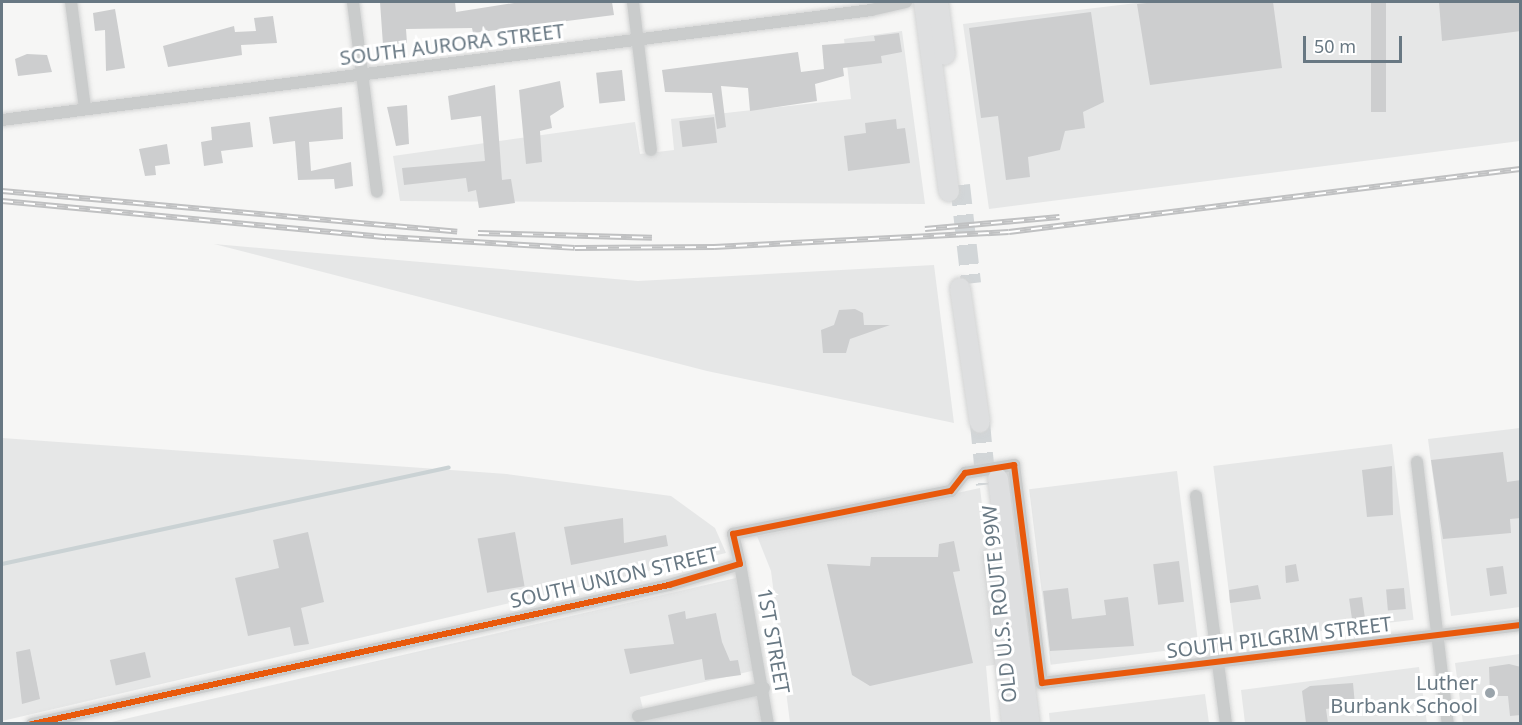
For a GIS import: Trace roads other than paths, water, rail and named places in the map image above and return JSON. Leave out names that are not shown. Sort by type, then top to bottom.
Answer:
[{"type":"main road","points":[[924,2],[955,188],[938,2]]},
{"type":"main road","points":[[966,285],[986,421]]},
{"type":"main road","name":"OLD U.S. ROUTE 99W","points":[[1012,723],[992,482],[1002,509],[1030,723]]},
{"type":"street","points":[[71,2],[85,110]]},
{"type":"street","points":[[352,2],[377,191]]},
{"type":"street","points":[[633,2],[651,150]]},
{"type":"street","name":"SOUTH AURORA STREET","points":[[2,120],[638,40],[906,2]]},
{"type":"street","points":[[1417,462],[1448,723]]},
{"type":"street","name":"SOUTH UNION STREET","points":[[32,723],[669,585],[740,564],[733,534],[951,491],[965,473],[1014,465],[1042,682]]},
{"type":"street","points":[[1196,496],[1226,723]]},
{"type":"street","name":"1ST STREET","points":[[740,564],[764,688],[768,723]]},
{"type":"street","name":"SOUTH PILGRIM STREET","points":[[1042,682],[1521,625]]},
{"type":"street","points":[[638,716],[764,688]]},
{"type":"waterway","points":[[2,564],[449,467]]},
{"type":"tunnel","points":[[960,185],[971,283]]},
{"type":"tunnel","points":[[980,423],[986,485]]},
{"type":"railway","points":[[2,201],[386,237],[575,248],[714,247],[1009,232],[1520,169]]},
{"type":"railway","points":[[2,191],[457,232]]},
{"type":"railway","points":[[925,229],[1059,217]]},
{"type":"railway","points":[[478,233],[652,238]]},
{"type":"place","name":"Luther Burbank School","points":[[1490,693]]}]
